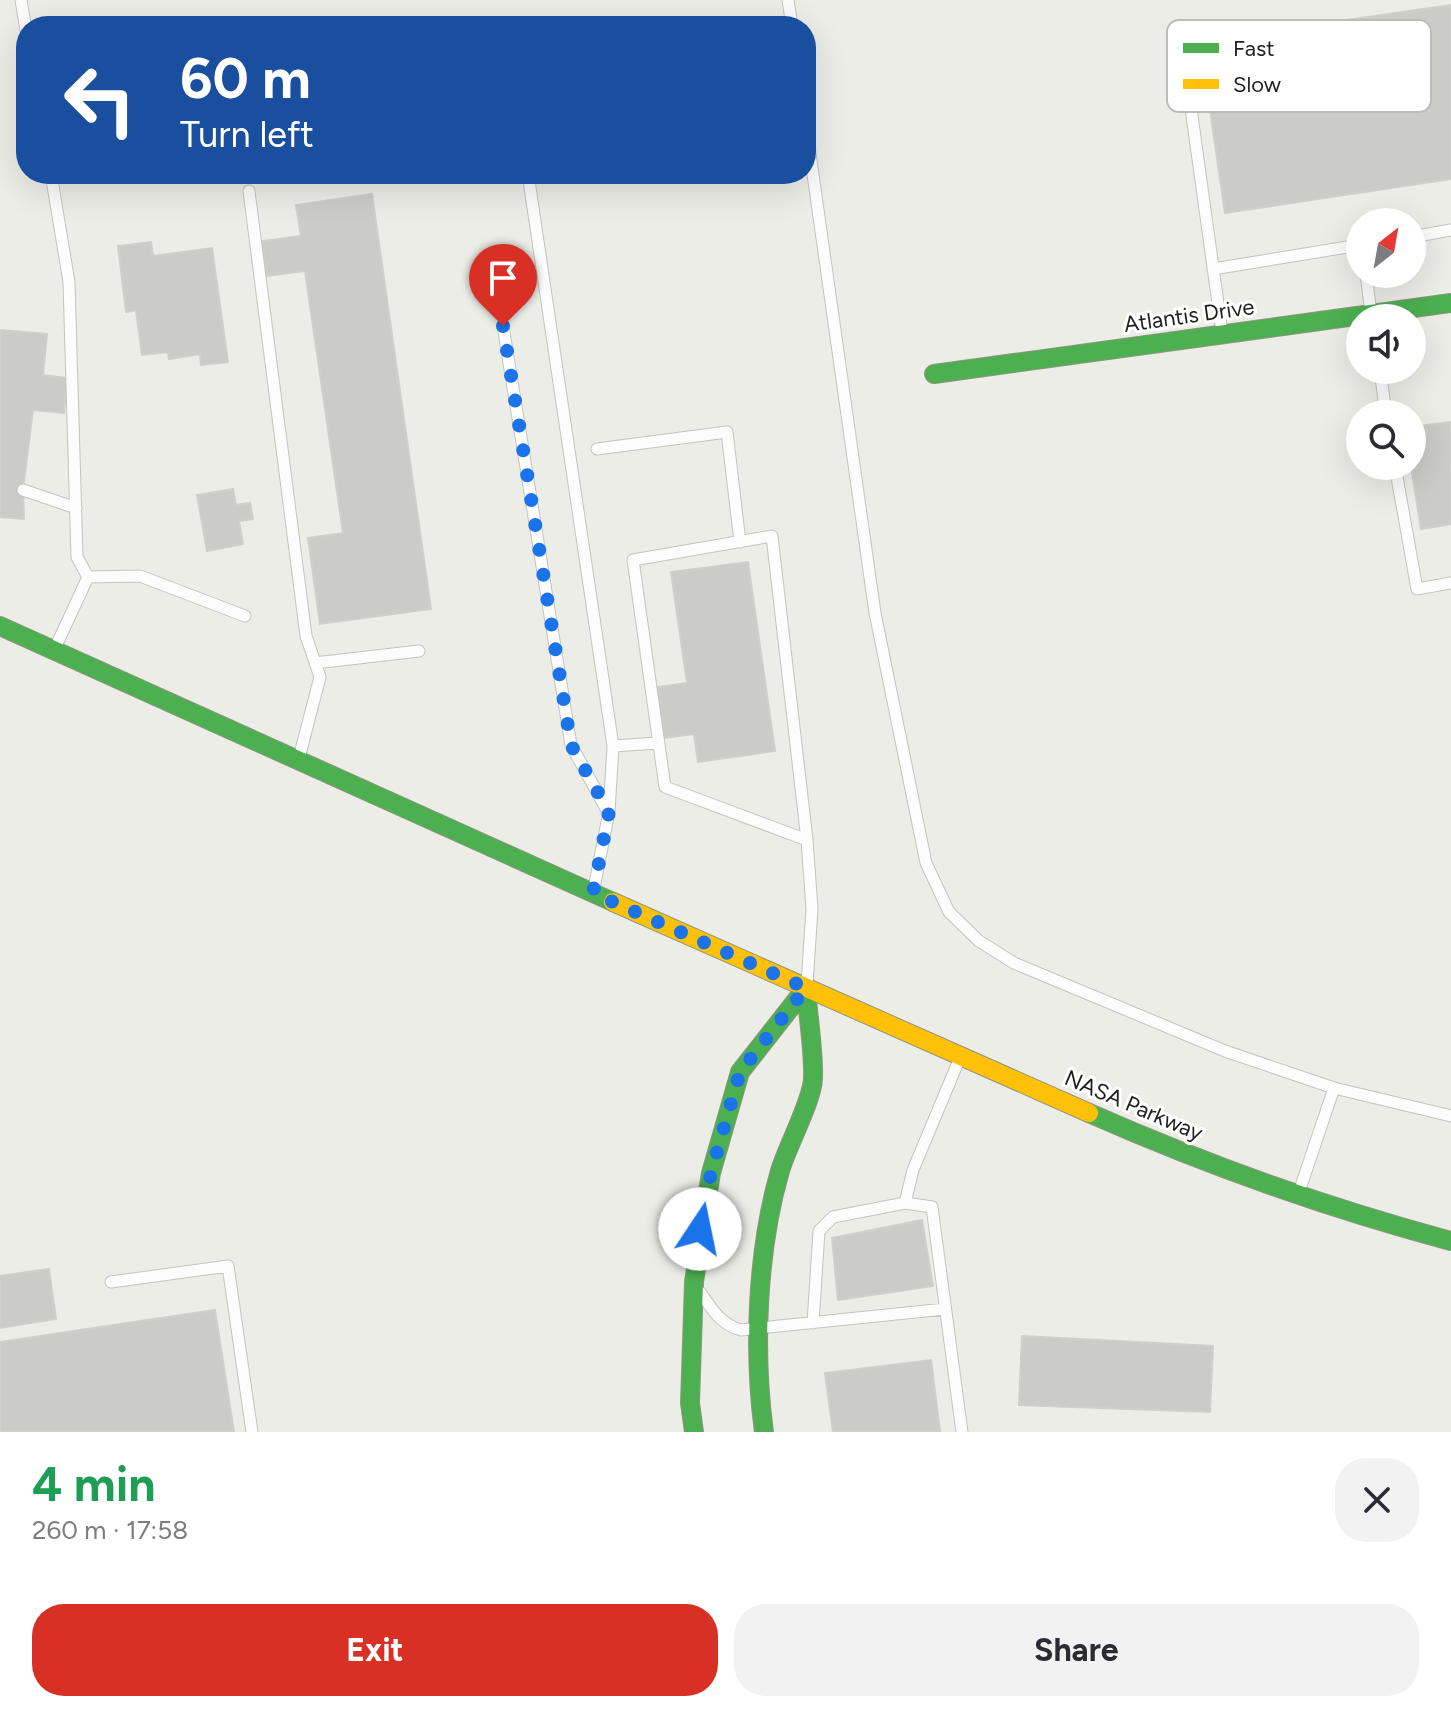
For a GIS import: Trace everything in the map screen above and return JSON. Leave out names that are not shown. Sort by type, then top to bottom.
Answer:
[{"type":"main road","name":"Atlantis Drive","points":[[1426,307],[1451,303]]},
{"type":"main road","name":"Atlantis Drive","points":[[934,374],[1346,319]]},
{"type":"main road","name":"NASA Parkway","points":[[0,626],[806,988],[1199,1159],[1298,1196],[1451,1241]]},
{"type":"main road","points":[[694,1432],[690,1403],[694,1282],[711,1173],[740,1072],[806,988]]},
{"type":"main road","points":[[764,1432],[760,1403],[759,1329],[765,1240],[780,1172],[813,1082],[806,988]]},
{"type":"lane","points":[[1191,112],[1222,335]]},
{"type":"lane","points":[[53,184],[69,282],[77,557],[88,577]]},
{"type":"lane","points":[[529,184],[613,746],[609,812],[593,893]]},
{"type":"lane","points":[[814,184],[875,613],[926,863],[949,912],[979,941],[1014,963],[1225,1051],[1334,1088],[1451,1116]]},
{"type":"lane","points":[[249,191],[306,636],[320,677],[299,759]]},
{"type":"lane","points":[[1426,234],[1451,230]]},
{"type":"lane","points":[[1213,269],[1346,247]]},
{"type":"lane","points":[[503,326],[571,745],[609,812]]},
{"type":"lane","points":[[597,449],[727,432],[740,542]]},
{"type":"lane","points":[[1398,480],[1417,589],[1451,583]]},
{"type":"lane","points":[[23,490],[76,508]]},
{"type":"lane","points":[[806,988],[812,909],[807,840],[772,536],[633,560],[665,787],[807,840]]},
{"type":"lane","points":[[88,577],[140,576],[245,616]]},
{"type":"lane","points":[[54,651],[88,577]]},
{"type":"lane","points":[[315,663],[419,651]]},
{"type":"lane","points":[[613,746],[658,743]]},
{"type":"lane","points":[[905,1203],[913,1170],[961,1056]]},
{"type":"lane","points":[[1298,1196],[1334,1088]]},
{"type":"lane","points":[[813,1323],[819,1231],[833,1217],[905,1203],[932,1207],[962,1432]]},
{"type":"lane","points":[[111,1282],[228,1266],[252,1432]]},
{"type":"lane","points":[[694,1282],[720,1320],[729,1327],[741,1330],[945,1309]]},
{"type":"building","points":[[1451,5],[1451,179],[1225,213],[1210,112],[1431,112],[1431,20],[1346,20]]},
{"type":"building","points":[[372,194],[431,609],[320,624],[308,538],[343,533],[305,271],[267,276],[262,241],[301,236],[296,205]]},
{"type":"building","points":[[151,242],[153,256],[212,248],[228,362],[201,365],[200,354],[169,359],[168,352],[142,355],[136,310],[126,312],[118,246]]},
{"type":"building","points":[[0,330],[47,334],[43,375],[67,378],[64,413],[33,410],[23,490],[24,519],[0,517]]},
{"type":"building","points":[[1451,422],[1451,524],[1421,529],[1413,480],[1426,480],[1426,425]]},
{"type":"building","points":[[233,489],[236,505],[250,503],[253,519],[239,521],[243,544],[207,551],[197,495]]},
{"type":"building","points":[[748,562],[775,751],[698,762],[694,734],[664,738],[657,687],[687,683],[671,572]]},
{"type":"building","points":[[922,1220],[933,1286],[838,1300],[832,1238]]},
{"type":"building","points":[[49,1269],[56,1319],[0,1328],[0,1276]]},
{"type":"building","points":[[215,1310],[234,1432],[0,1432],[0,1342]]},
{"type":"building","points":[[1022,1336],[1213,1346],[1210,1412],[1019,1405]]},
{"type":"building","points":[[931,1360],[940,1431],[833,1432],[825,1373]]},
{"type":"traffic: fast","points":[[934,374],[1451,303]]},
{"type":"traffic: fast","points":[[0,626],[613,902]]},
{"type":"traffic: fast","points":[[694,1432],[690,1403],[694,1282],[711,1173],[740,1072],[806,988]]},
{"type":"traffic: fast","points":[[764,1432],[758,1335],[762,1267],[780,1171],[812,1088],[813,1057],[806,988]]},
{"type":"traffic: fast","points":[[1089,1113],[1268,1184],[1451,1241]]},
{"type":"traffic: slow","points":[[613,902],[1089,1113]]},
{"type":"route","points":[[503,326],[571,745],[609,812],[593,893],[806,988],[740,1072],[711,1173],[700,1229]]}]
